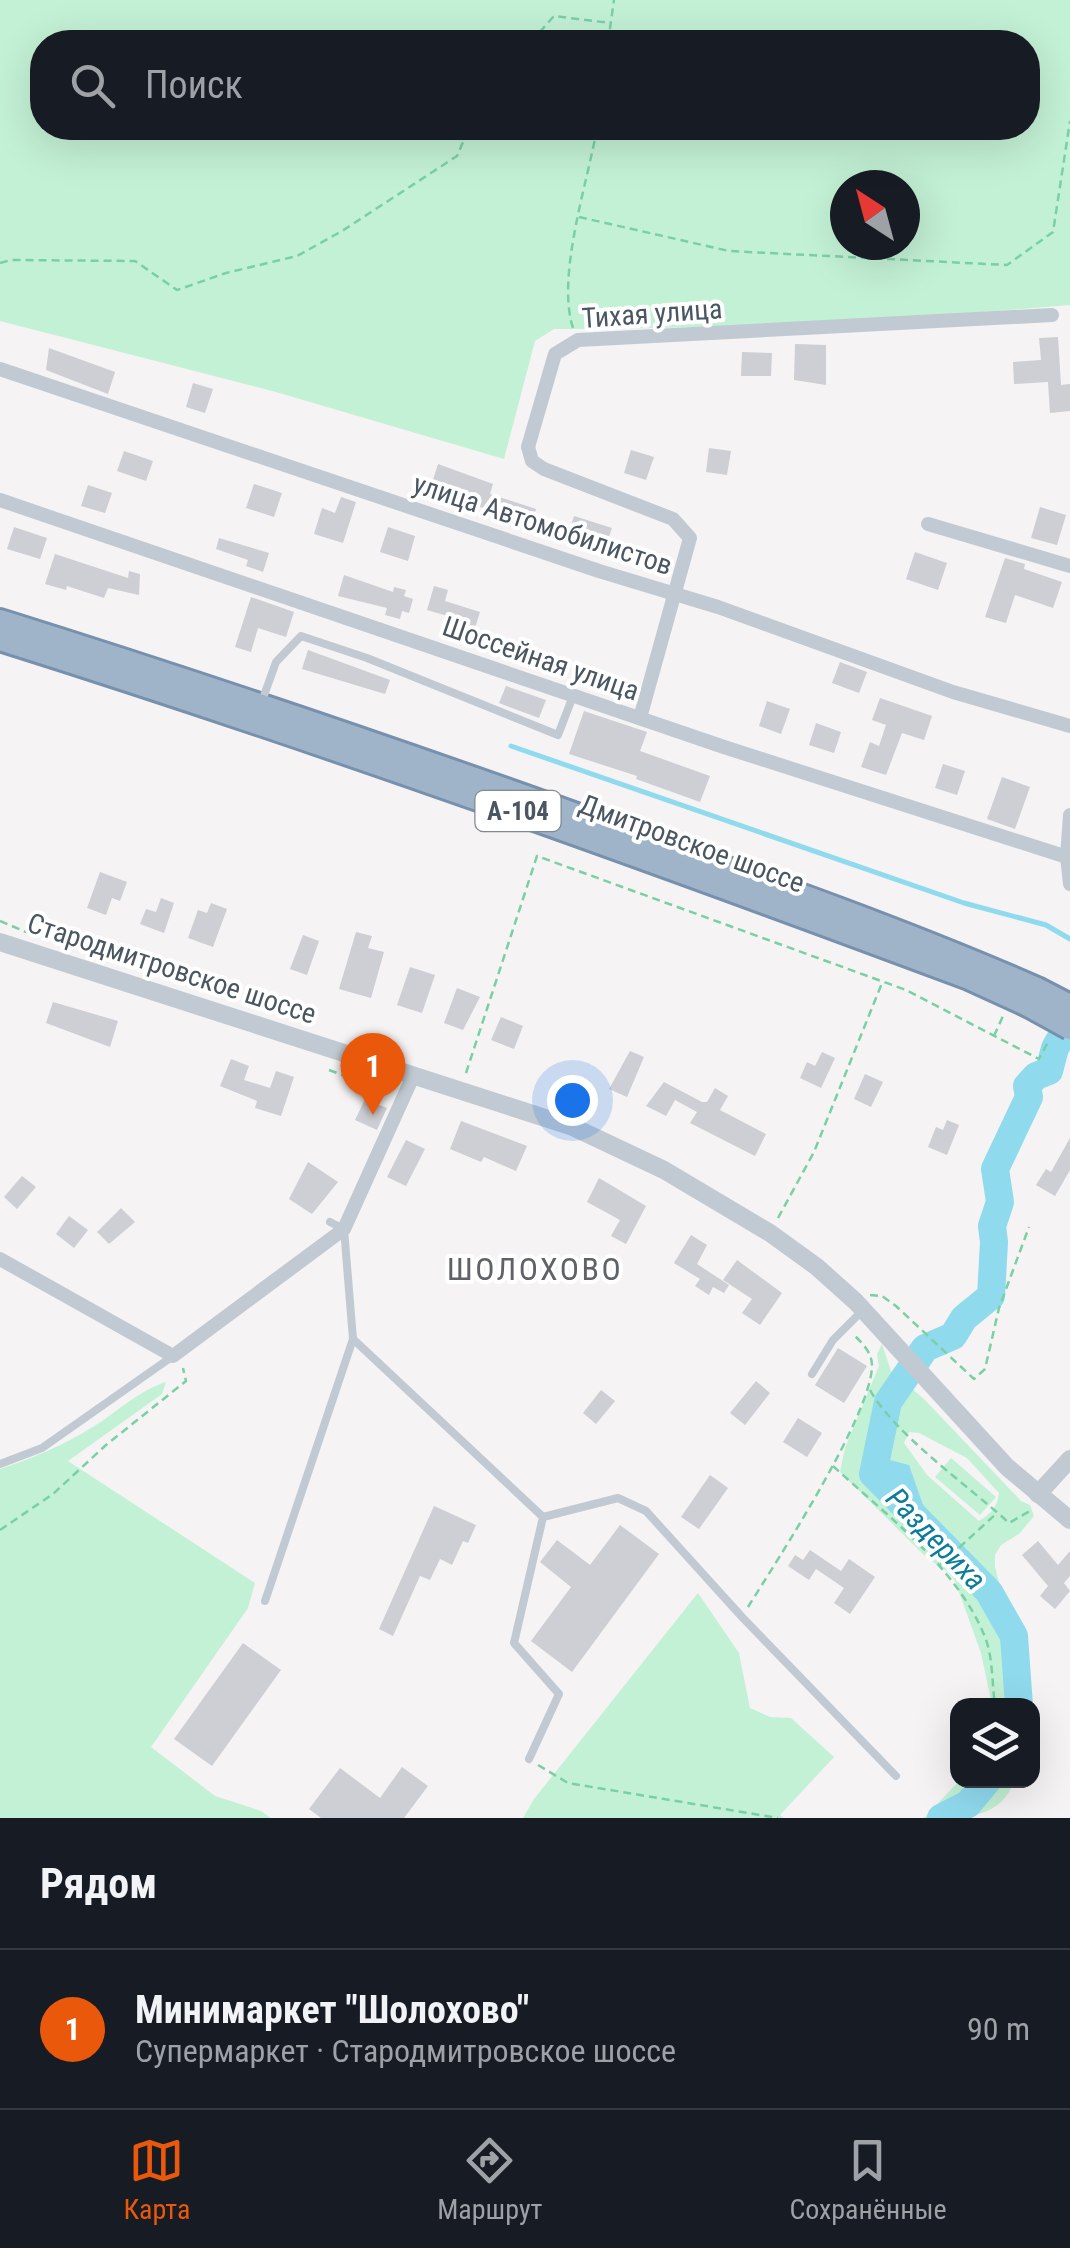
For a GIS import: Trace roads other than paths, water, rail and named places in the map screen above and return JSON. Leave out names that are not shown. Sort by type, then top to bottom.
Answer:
[{"type":"highway","name":"Дмитровское шоссе","points":[[0,621],[260,706],[764,882],[1032,997],[1062,1028]]},
{"type":"highway","name":"Дмитровское шоссе","points":[[0,639],[540,819],[969,978],[1070,1006]]},
{"type":"street","name":"Тихая улица","points":[[640,718],[690,538],[674,518],[544,469],[532,460],[528,447],[555,354],[578,340],[1052,314]]},
{"type":"street","name":"улица Автомобилистов","points":[[0,370],[868,659],[952,692],[1070,726]]},
{"type":"street","name":"Шоссейная улица","points":[[0,500],[574,696],[1067,857]]},
{"type":"street","points":[[928,524],[1070,566]]},
{"type":"street","points":[[1070,815],[1070,884]]},
{"type":"street","name":"Стародмитровское шоссе","points":[[0,942],[573,1126],[664,1170],[770,1233],[817,1268],[903,1352],[1037,1500],[1070,1520]]},
{"type":"street","points":[[2,1263],[173,1356],[337,1226],[414,1074]]},
{"type":"street","points":[[1037,1500],[1070,1458]]},
{"type":"lane","points":[[260,706],[276,662],[300,636],[367,658],[558,735],[574,696]]},
{"type":"lane","points":[[265,1602],[353,1339],[337,1226]]},
{"type":"lane","points":[[812,1374],[859,1306]]},
{"type":"lane","points":[[353,1339],[543,1517]]},
{"type":"lane","points":[[0,1464],[42,1448],[173,1356]]},
{"type":"lane","points":[[543,1517],[618,1498],[646,1511],[896,1776]]},
{"type":"lane","points":[[528,1759],[560,1694],[514,1643],[543,1517]]},
{"type":"water","points":[[886,1459],[909,1465],[929,1522],[925,1536],[901,1519],[871,1481],[874,1463]]},
{"type":"waterway","points":[[511,746],[964,903],[1046,925],[1070,939]]},
{"type":"waterway","name":"Раздериха","points":[[1018,1698],[1014,1636],[989,1592],[873,1474],[888,1402],[925,1348],[953,1336],[964,1318],[991,1296],[992,1226],[1000,1202],[995,1169],[1029,1097],[1027,1086],[1036,1076],[1049,1071],[1055,1048],[1070,1022]]},
{"type":"waterway","name":"Раздериха","points":[[941,1818],[968,1804],[981,1788]]},
{"type":"place","name":"Минимаркет \"Шолохово\"","points":[[373,1115]]},
{"type":"district","name":"ШОЛОХОВО","points":[[535,1269]]}]
